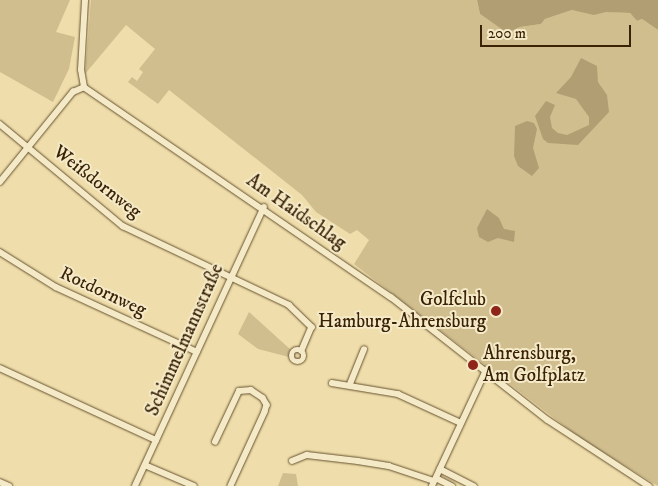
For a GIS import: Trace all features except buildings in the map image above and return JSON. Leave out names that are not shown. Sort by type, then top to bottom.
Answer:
[{"type":"street","points":[[0,182],[72,92],[84,87],[82,70],[85,0]]},
{"type":"street","name":"Am Haidschlag","points":[[84,87],[264,207],[432,326],[570,437],[649,486]]},
{"type":"street","name":"Weißdornweg","points":[[0,124],[123,226],[278,298],[307,320],[312,330],[302,351]]},
{"type":"street","name":"Schimmelmannstraße","points":[[136,486],[264,207]]},
{"type":"street","name":"Rotdornweg","points":[[0,252],[56,286],[197,352]]},
{"type":"street","points":[[350,384],[364,350]]},
{"type":"street","points":[[0,368],[156,440]]},
{"type":"street","points":[[434,482],[486,370]]},
{"type":"street","points":[[332,383],[350,384],[398,394],[461,423]]},
{"type":"street","points":[[215,442],[239,391],[251,390],[263,398],[267,405],[265,412],[231,486]]},
{"type":"street","points":[[292,462],[307,455],[358,461],[389,466],[434,482],[452,486]]},
{"type":"street","points":[[145,465],[194,486]]},
{"type":"street","points":[[440,469],[474,486]]},
{"type":"street","points":[[0,482],[9,486]]},
{"type":"shaded area","points":[[0,0],[70,0],[56,32],[75,37],[69,69],[53,102],[0,72]]},
{"type":"shaded area","name":"Golfclub Hamburg-Ahrensburg","points":[[91,0],[477,0],[480,14],[507,33],[520,27],[541,24],[545,19],[572,10],[630,13],[637,21],[642,19],[658,30],[658,486],[580,438],[354,264],[369,240],[357,230],[350,234],[316,212],[302,195],[169,90],[158,104],[128,82],[132,77],[137,81],[143,72],[139,69],[155,49],[126,25],[85,74]]},
{"type":"shaded area","points":[[477,0],[658,0],[658,30],[642,19],[637,21],[630,13],[606,12],[594,15],[572,10],[545,19],[541,24],[520,27],[507,33],[480,14]]},
{"type":"shaded area","points":[[581,58],[597,66],[598,82],[607,95],[609,112],[578,145],[548,143],[543,139],[535,116],[546,101],[555,105],[550,117],[552,128],[558,133],[567,135],[589,125],[589,117],[576,99],[556,93],[571,77]]},
{"type":"shaded area","points":[[527,121],[534,123],[537,129],[533,148],[539,168],[532,176],[518,166],[514,156],[515,126]]},
{"type":"shaded area","points":[[487,209],[499,218],[504,229],[515,231],[514,242],[498,238],[488,242],[479,237],[477,228]]},
{"type":"shaded area","points":[[249,312],[291,350],[289,357],[258,349],[238,334]]},
{"type":"shaded area","points":[[283,473],[296,474],[298,486],[278,486]]},
{"type":"place","name":"Golfclub Hamburg-Ahrensburg","points":[[496,311]]},
{"type":"place","name":"Ahrensburg, Am Golfplatz","points":[[473,365]]}]
